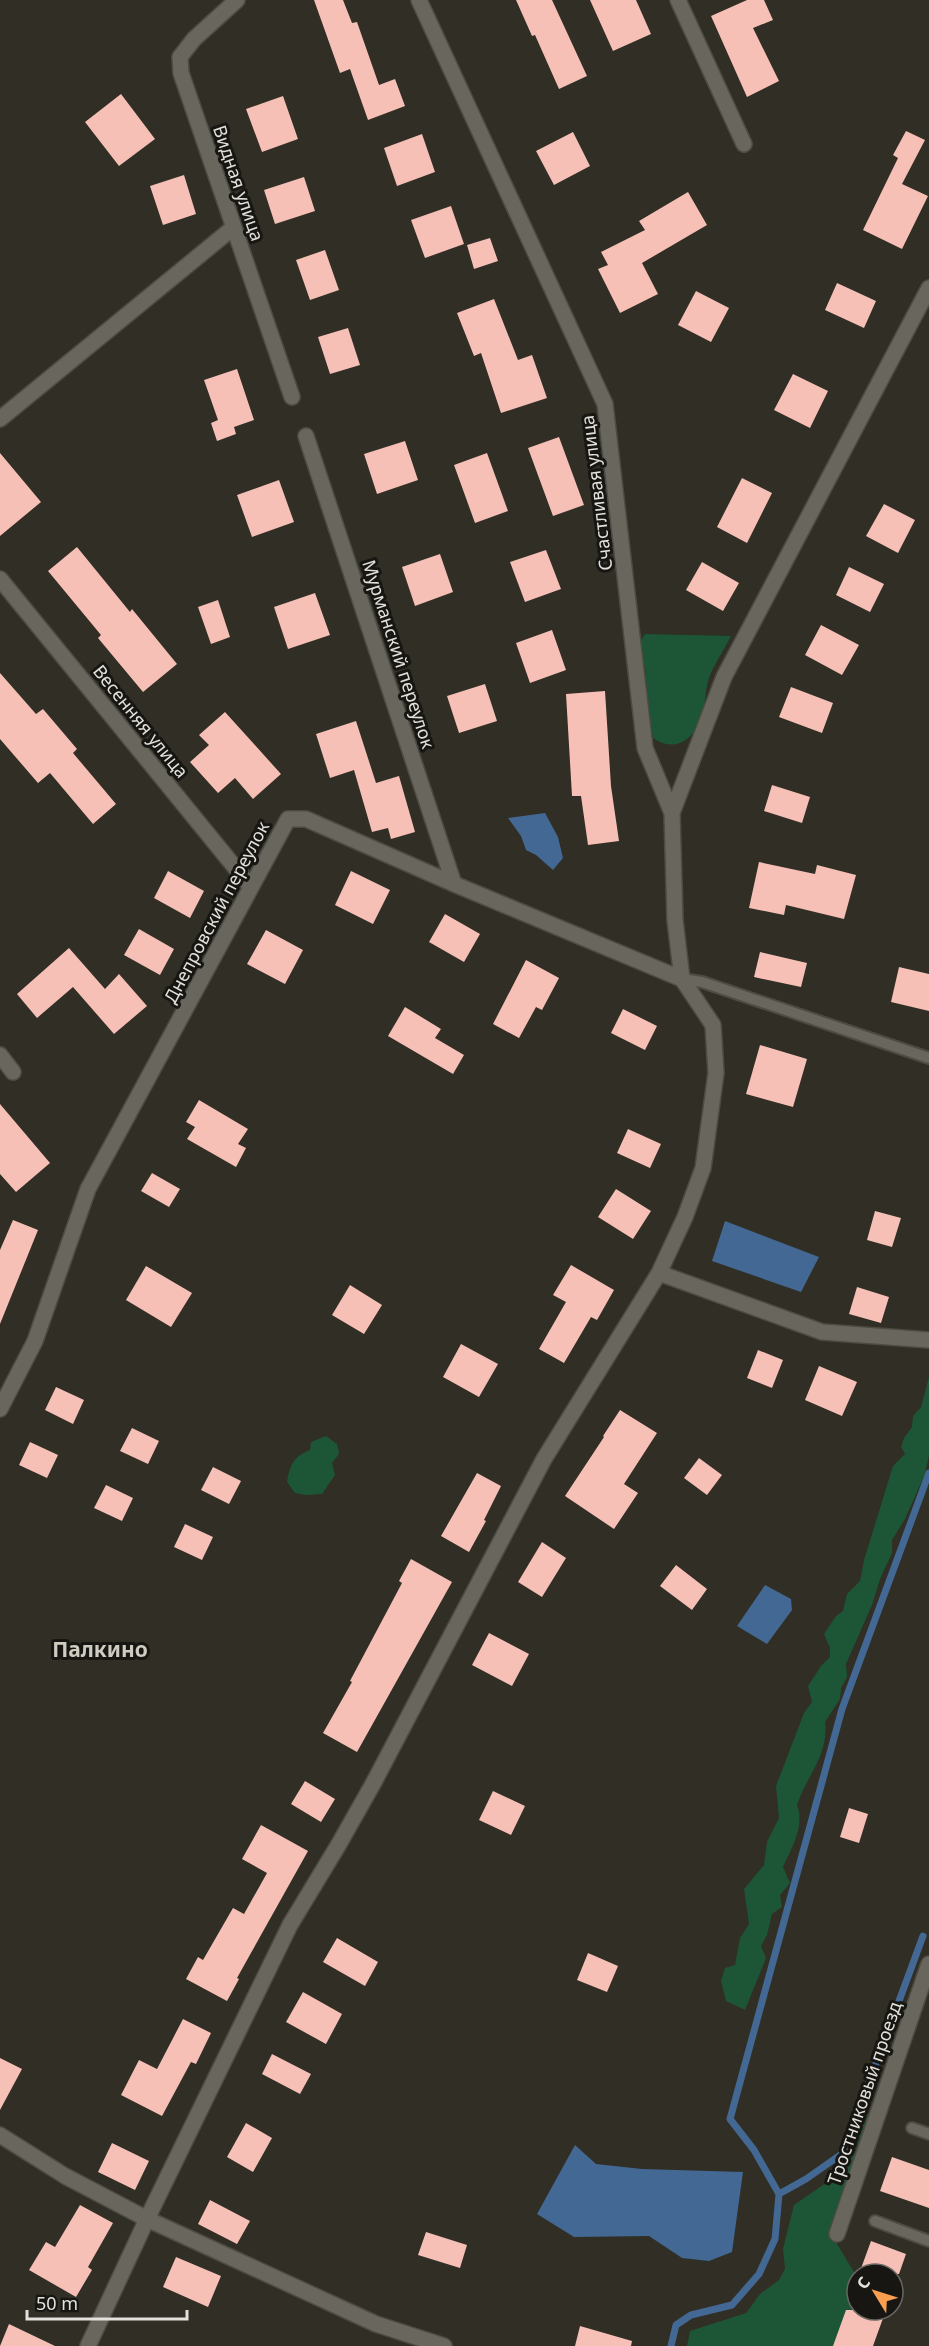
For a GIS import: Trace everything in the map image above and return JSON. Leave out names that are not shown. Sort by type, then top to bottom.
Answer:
[{"type":"street","name":"Видная улица","points":[[237,0],[194,39],[180,57],[181,73],[292,397]]},
{"type":"street","name":"Счастливая улица","points":[[419,0],[605,404],[645,748],[672,813],[675,920],[682,979]]},
{"type":"street","points":[[678,0],[744,144]]},
{"type":"street","points":[[0,420],[234,227]]},
{"type":"street","points":[[672,813],[724,677],[929,288]]},
{"type":"street","name":"Мурманский переулок","points":[[306,436],[454,884]]},
{"type":"street","name":"Весенняя улица","points":[[0,579],[251,887]]},
{"type":"street","name":"Днепровский переулок","points":[[0,1409],[35,1341],[88,1189],[288,819],[306,819],[454,884],[682,979]]},
{"type":"street","points":[[88,2346],[290,1925],[374,1782],[544,1459],[659,1273],[685,1217],[703,1168],[716,1073],[713,1025],[682,979]]},
{"type":"street","points":[[0,1055],[14,1072]]},
{"type":"street","points":[[659,1273],[822,1332],[929,1340]]},
{"type":"street","name":"Тростниковый проезд","points":[[837,2234],[929,1964]]},
{"type":"street","points":[[0,2135],[65,2176],[147,2219],[376,2324],[444,2346]]},
{"type":"lane","points":[[682,979],[702,982],[929,1058]]},
{"type":"lane","points":[[912,2127],[929,2134]]},
{"type":"lane","points":[[875,2221],[929,2241]]},
{"type":"green space","points":[[645,634],[731,636],[709,678],[699,724],[685,741],[673,745],[653,738],[645,668],[638,644]]},
{"type":"green space","points":[[929,1377],[929,1455],[925,1474],[905,1519],[892,1540],[892,1553],[846,1664],[847,1677],[841,1688],[840,1699],[825,1722],[821,1755],[797,1805],[798,1829],[783,1867],[790,1883],[780,1895],[782,1907],[772,1914],[767,1935],[761,1946],[766,1958],[745,2010],[726,2001],[721,1981],[725,1968],[735,1965],[740,1938],[749,1924],[744,1889],[764,1865],[767,1842],[779,1818],[776,1786],[804,1713],[812,1702],[808,1686],[830,1657],[830,1648],[824,1634],[836,1616],[843,1611],[847,1594],[860,1581],[864,1560],[893,1466],[905,1454],[901,1447],[912,1427],[913,1416],[921,1407]]},
{"type":"green space","points":[[326,1436],[337,1444],[339,1454],[332,1463],[335,1475],[322,1494],[295,1493],[287,1482],[293,1462],[310,1450],[311,1442]]},
{"type":"green space","points":[[902,2040],[831,2234],[848,2262],[845,2262],[845,2322],[860,2322],[865,2346],[687,2346],[690,2331],[746,2313],[760,2294],[779,2280],[785,2269],[783,2249],[794,2205],[823,2185],[845,2165],[855,2153],[863,2125]]},
{"type":"water","points":[[545,813],[558,837],[563,858],[553,870],[536,855],[526,850],[521,836],[508,818]]},
{"type":"water","points":[[725,1221],[819,1257],[801,1292],[712,1261]]},
{"type":"water","points":[[765,1585],[791,1599],[792,1610],[767,1644],[737,1626]]},
{"type":"water","points":[[575,2145],[596,2164],[642,2169],[743,2172],[732,2252],[709,2261],[682,2258],[649,2236],[574,2237],[537,2214]]},
{"type":"building","points":[[314,0],[343,0],[352,23],[357,22],[379,85],[395,79],[405,106],[368,120],[350,69],[340,73]]},
{"type":"building","points":[[516,0],[552,0],[587,76],[559,89],[535,35],[532,36]]},
{"type":"building","points":[[590,0],[636,0],[651,34],[613,51]]},
{"type":"building","points":[[747,0],[764,0],[773,20],[753,28],[779,81],[747,97],[711,16]]},
{"type":"building","points":[[121,94],[155,139],[119,166],[85,122]]},
{"type":"building","points":[[283,96],[298,139],[262,152],[246,109]]},
{"type":"building","points":[[906,131],[925,140],[902,184],[928,196],[902,249],[863,230],[898,158],[893,155]]},
{"type":"building","points":[[573,132],[590,166],[554,185],[536,151]]},
{"type":"building","points":[[422,134],[435,172],[397,186],[384,148]]},
{"type":"building","points":[[184,175],[196,214],[163,225],[150,186]]},
{"type":"building","points":[[304,177],[315,211],[275,224],[264,190]]},
{"type":"building","points":[[688,192],[707,225],[642,263],[658,294],[620,313],[598,269],[608,265],[601,252],[645,230],[639,221]]},
{"type":"building","points":[[451,206],[464,244],[425,258],[411,220]]},
{"type":"building","points":[[490,238],[498,261],[474,269],[467,245]]},
{"type":"building","points":[[325,250],[339,290],[310,300],[296,260]]},
{"type":"building","points":[[837,283],[876,301],[864,328],[825,310]]},
{"type":"building","points":[[696,291],[729,308],[711,342],[678,325]]},
{"type":"building","points":[[494,299],[518,360],[532,355],[547,398],[501,413],[481,353],[474,356],[457,313]]},
{"type":"building","points":[[348,328],[360,365],[330,374],[318,337]]},
{"type":"building","points":[[237,369],[254,420],[234,427],[236,434],[217,441],[211,423],[218,420],[204,380]]},
{"type":"building","points":[[793,374],[828,391],[810,428],[774,410]]},
{"type":"building","points":[[559,437],[584,505],[553,516],[528,448]]},
{"type":"building","points":[[405,441],[418,480],[377,494],[364,454]]},
{"type":"building","points":[[0,453],[41,502],[0,536]]},
{"type":"building","points":[[487,453],[508,511],[475,523],[454,465]]},
{"type":"building","points":[[742,478],[772,493],[747,543],[717,527]]},
{"type":"building","points":[[279,480],[294,522],[252,537],[237,495]]},
{"type":"building","points":[[884,504],[915,520],[898,553],[866,536]]},
{"type":"building","points":[[77,547],[130,612],[132,609],[177,664],[143,692],[98,638],[101,635],[48,571]]},
{"type":"building","points":[[546,550],[561,589],[525,602],[510,562]]},
{"type":"building","points":[[440,554],[453,592],[415,606],[402,567]]},
{"type":"building","points":[[702,562],[739,583],[723,611],[686,590]]},
{"type":"building","points":[[849,567],[884,584],[870,612],[836,595]]},
{"type":"building","points":[[315,593],[330,635],[288,649],[274,607]]},
{"type":"building","points":[[218,600],[230,637],[211,644],[198,607]]},
{"type":"building","points":[[821,625],[859,645],[842,675],[805,655]]},
{"type":"building","points":[[552,630],[566,670],[530,683],[516,643]]},
{"type":"building","points":[[0,673],[36,714],[43,709],[77,749],[73,753],[116,804],[93,824],[50,773],[38,783],[0,739]]},
{"type":"building","points":[[485,684],[497,721],[459,733],[447,696]]},
{"type":"building","points":[[791,687],[833,703],[822,733],[779,717]]},
{"type":"building","points":[[605,691],[611,786],[619,841],[588,845],[581,796],[572,796],[566,694]]},
{"type":"building","points":[[225,712],[281,774],[253,799],[235,778],[218,793],[190,762],[209,745],[199,735]]},
{"type":"building","points":[[356,721],[376,783],[399,776],[415,832],[391,839],[388,828],[372,832],[354,770],[330,778],[316,734]]},
{"type":"building","points":[[772,785],[810,797],[802,823],[764,811]]},
{"type":"building","points":[[759,862],[815,874],[817,865],[856,875],[844,919],[786,905],[784,915],[749,908]]},
{"type":"building","points":[[168,871],[204,891],[190,918],[154,898]]},
{"type":"building","points":[[351,871],[390,890],[373,924],[335,905]]},
{"type":"building","points":[[445,914],[480,934],[464,962],[429,942]]},
{"type":"building","points":[[139,929],[174,949],[160,975],[124,955]]},
{"type":"building","points":[[266,930],[303,950],[285,984],[247,964]]},
{"type":"building","points":[[69,948],[105,989],[119,974],[147,1006],[114,1034],[73,987],[37,1018],[17,994]]},
{"type":"building","points":[[760,952],[807,963],[801,987],[754,977]]},
{"type":"building","points":[[526,960],[559,978],[542,1010],[536,1007],[519,1038],[493,1024]]},
{"type":"building","points":[[899,967],[929,974],[929,1011],[891,1002]]},
{"type":"building","points":[[405,1007],[441,1029],[435,1038],[464,1055],[453,1074],[388,1036]]},
{"type":"building","points":[[623,1009],[657,1026],[645,1050],[611,1033]]},
{"type":"building","points":[[760,1045],[807,1059],[793,1107],[746,1094]]},
{"type":"building","points":[[199,1100],[248,1129],[238,1144],[246,1148],[236,1167],[187,1139],[195,1127],[186,1122]]},
{"type":"building","points":[[0,1104],[50,1163],[16,1192],[0,1174]]},
{"type":"building","points":[[628,1129],[661,1144],[650,1168],[617,1153]]},
{"type":"building","points":[[152,1173],[180,1189],[169,1207],[141,1191]]},
{"type":"building","points":[[616,1189],[651,1211],[633,1239],[598,1217]]},
{"type":"building","points":[[875,1211],[901,1218],[892,1247],[867,1240]]},
{"type":"building","points":[[13,1220],[38,1230],[0,1324],[0,1250]]},
{"type":"building","points":[[571,1265],[614,1290],[597,1320],[591,1317],[564,1363],[539,1349],[566,1302],[553,1295]]},
{"type":"building","points":[[146,1266],[192,1293],[171,1327],[126,1300]]},
{"type":"building","points":[[350,1285],[382,1305],[364,1334],[332,1315]]},
{"type":"building","points":[[857,1287],[889,1297],[881,1323],[849,1314]]},
{"type":"building","points":[[461,1344],[498,1364],[479,1397],[443,1377]]},
{"type":"building","points":[[758,1350],[783,1360],[772,1388],[747,1378]]},
{"type":"building","points":[[819,1366],[857,1382],[842,1416],[805,1400]]},
{"type":"building","points":[[56,1387],[84,1400],[73,1424],[45,1410]]},
{"type":"building","points":[[620,1410],[657,1433],[624,1484],[638,1493],[614,1529],[565,1496]]},
{"type":"building","points":[[132,1428],[159,1441],[148,1464],[120,1451]]},
{"type":"building","points":[[30,1442],[58,1455],[47,1478],[19,1465]]},
{"type":"building","points":[[699,1458],[722,1475],[707,1495],[684,1478]]},
{"type":"building","points":[[213,1467],[241,1481],[229,1504],[201,1490]]},
{"type":"building","points":[[477,1473],[501,1486],[469,1552],[441,1536]]},
{"type":"building","points":[[106,1485],[133,1498],[122,1521],[94,1508]]},
{"type":"building","points":[[185,1524],[213,1537],[202,1560],[174,1547]]},
{"type":"building","points":[[542,1542],[566,1558],[542,1597],[518,1582]]},
{"type":"building","points":[[411,1559],[452,1582],[357,1752],[323,1733],[352,1682],[350,1681],[402,1583],[399,1581]]},
{"type":"building","points":[[676,1565],[707,1589],[692,1610],[660,1586]]},
{"type":"building","points":[[489,1633],[529,1654],[512,1686],[472,1665]]},
{"type":"building","points":[[305,1781],[335,1799],[321,1822],[291,1804]]},
{"type":"building","points":[[493,1791],[525,1806],[511,1835],[479,1820]]},
{"type":"building","points":[[849,1808],[868,1814],[859,1843],[840,1837]]},
{"type":"building","points":[[261,1825],[308,1851],[237,1978],[239,1979],[227,2001],[186,1979],[198,1957],[203,1960],[233,1908],[244,1914],[267,1873],[242,1859]]},
{"type":"building","points":[[337,1938],[378,1962],[365,1986],[323,1962]]},
{"type":"building","points":[[588,1953],[618,1966],[607,1992],[577,1980]]},
{"type":"building","points":[[303,1992],[342,2014],[326,2044],[286,2022]]},
{"type":"building","points":[[183,2019],[211,2033],[196,2064],[191,2062],[162,2116],[121,2095],[139,2060],[157,2069]]},
{"type":"building","points":[[272,2054],[311,2074],[300,2094],[262,2074]]},
{"type":"building","points":[[0,2058],[22,2069],[0,2110]]},
{"type":"building","points":[[246,2123],[272,2138],[253,2172],[227,2157]]},
{"type":"building","points":[[112,2143],[149,2161],[135,2190],[98,2172]]},
{"type":"building","points":[[892,2157],[929,2170],[929,2208],[880,2191]]},
{"type":"building","points":[[210,2200],[250,2221],[237,2244],[198,2224]]},
{"type":"building","points":[[80,2205],[113,2223],[88,2267],[92,2270],[76,2297],[29,2270],[46,2242],[55,2247]]},
{"type":"building","points":[[426,2232],[467,2245],[460,2268],[418,2255]]},
{"type":"building","points":[[871,2241],[906,2254],[903,2262],[863,2262]]},
{"type":"building","points":[[176,2257],[221,2276],[208,2307],[163,2287]]},
{"type":"building","points":[[845,2313],[845,2322],[882,2322],[873,2346],[833,2346]]},
{"type":"building","points":[[9,2324],[55,2346],[0,2346]]},
{"type":"building","points":[[580,2326],[632,2341],[631,2346],[575,2346]]},
{"type":"waterway","points":[[671,2346],[676,2325],[691,2315],[732,2305],[759,2274],[775,2239],[779,2194],[754,2150],[730,2119],[842,1709],[929,1473]]},
{"type":"waterway","points":[[779,2194],[806,2179],[843,2153],[923,1936]]},
{"type":"district","name":"Палкино","points":[[100,1649]]}]
